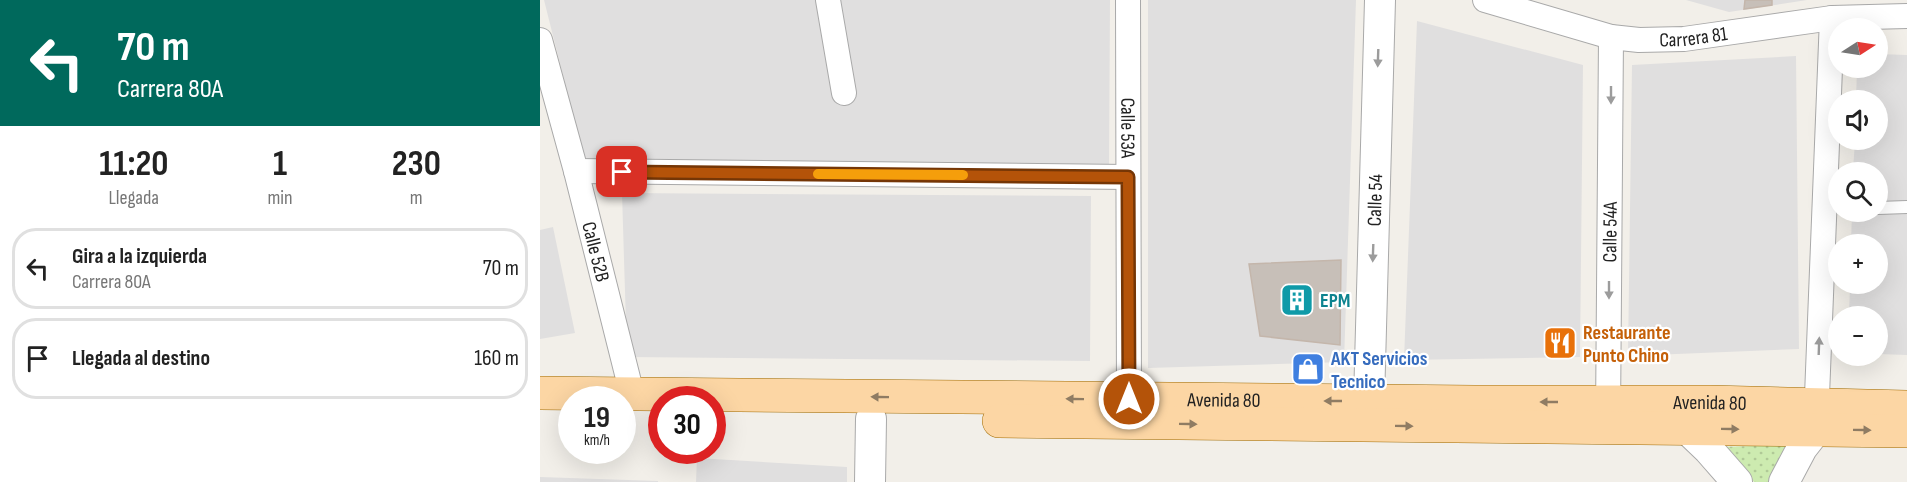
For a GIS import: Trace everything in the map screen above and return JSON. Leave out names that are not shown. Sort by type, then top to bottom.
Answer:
[{"type":"main road","name":"Avenida 80","points":[[540,393],[558,395]]},
{"type":"main road","name":"Avenida 80","points":[[636,405],[1129,399],[1369,401],[1608,414],[1686,428],[1907,407]]},
{"type":"main road","name":"Avenida 80","points":[[726,416],[1130,423],[1608,414],[1710,402],[1907,431]]},
{"type":"main road","points":[[540,415],[558,415]]},
{"type":"street","points":[[828,0],[844,93]]},
{"type":"street","name":"Calle 53A","points":[[1128,0],[1129,399]]},
{"type":"street","name":"Calle 54","points":[[1369,401],[1380,0]]},
{"type":"street","name":"Carrera 81","points":[[1485,0],[1611,36],[1639,40],[1684,39],[1828,19]]},
{"type":"street","name":"Carrera 81","points":[[1832,18],[1907,16]]},
{"type":"street","name":"Calle 54A","points":[[1608,414],[1611,36]]},
{"type":"street","name":"Calle 52B","points":[[540,40],[576,171],[623,386]]},
{"type":"street","points":[[1832,78],[1832,162]]},
{"type":"street","points":[[576,171],[1128,177]]},
{"type":"street","points":[[1784,482],[1816,417],[1831,222]]},
{"type":"street","points":[[870,482],[871,419]]},
{"type":"street","points":[[1686,428],[1737,482]]},
{"type":"lane","points":[[1888,208],[1907,207]]},
{"type":"shaded area","points":[[544,0],[1110,0],[1109,165],[584,159]]},
{"type":"shaded area","points":[[1148,0],[1356,0],[1344,362],[1148,368]]},
{"type":"shaded area","points":[[1686,0],[1807,0],[1729,12]]},
{"type":"shaded area","points":[[1417,21],[1583,65],[1580,357],[1404,360]]},
{"type":"shaded area","points":[[1888,54],[1907,55],[1907,355],[1888,354],[1888,306],[1849,306],[1850,294],[1888,294],[1888,234],[1851,234],[1852,222],[1888,222],[1888,162],[1854,162],[1854,150],[1888,150],[1888,90],[1856,90],[1857,78],[1888,78]]},
{"type":"shaded area","points":[[1796,56],[1799,349],[1628,356],[1632,65]]},
{"type":"shaded area","points":[[622,193],[1091,196],[1090,361],[627,357]]},
{"type":"shaded area","points":[[553,227],[575,333],[540,339],[540,230]]},
{"type":"shaded area","points":[[726,460],[847,467],[847,482],[696,482],[697,464],[726,464]]},
{"type":"shaded area","points":[[540,477],[658,481],[658,482],[540,482]]},
{"type":"green space","points":[[1793,445],[1772,482],[1754,482],[1736,459],[1718,447]]},
{"type":"building","points":[[1745,0],[1772,0],[1772,5],[1744,9]]},
{"type":"building","name":"EPM","points":[[1341,260],[1340,345],[1260,336],[1249,264]]},
{"type":"slow traffic","points":[[818,174],[963,175]]},
{"type":"place","name":"EPM","points":[[1297,300]]},
{"type":"place","name":"Restaurante Punto Chino","points":[[1560,343]]},
{"type":"place","name":"AKT Servicios Tecnico","points":[[1308,369]]},
{"type":"route","points":[[622,172],[1128,177],[1129,399]]}]
